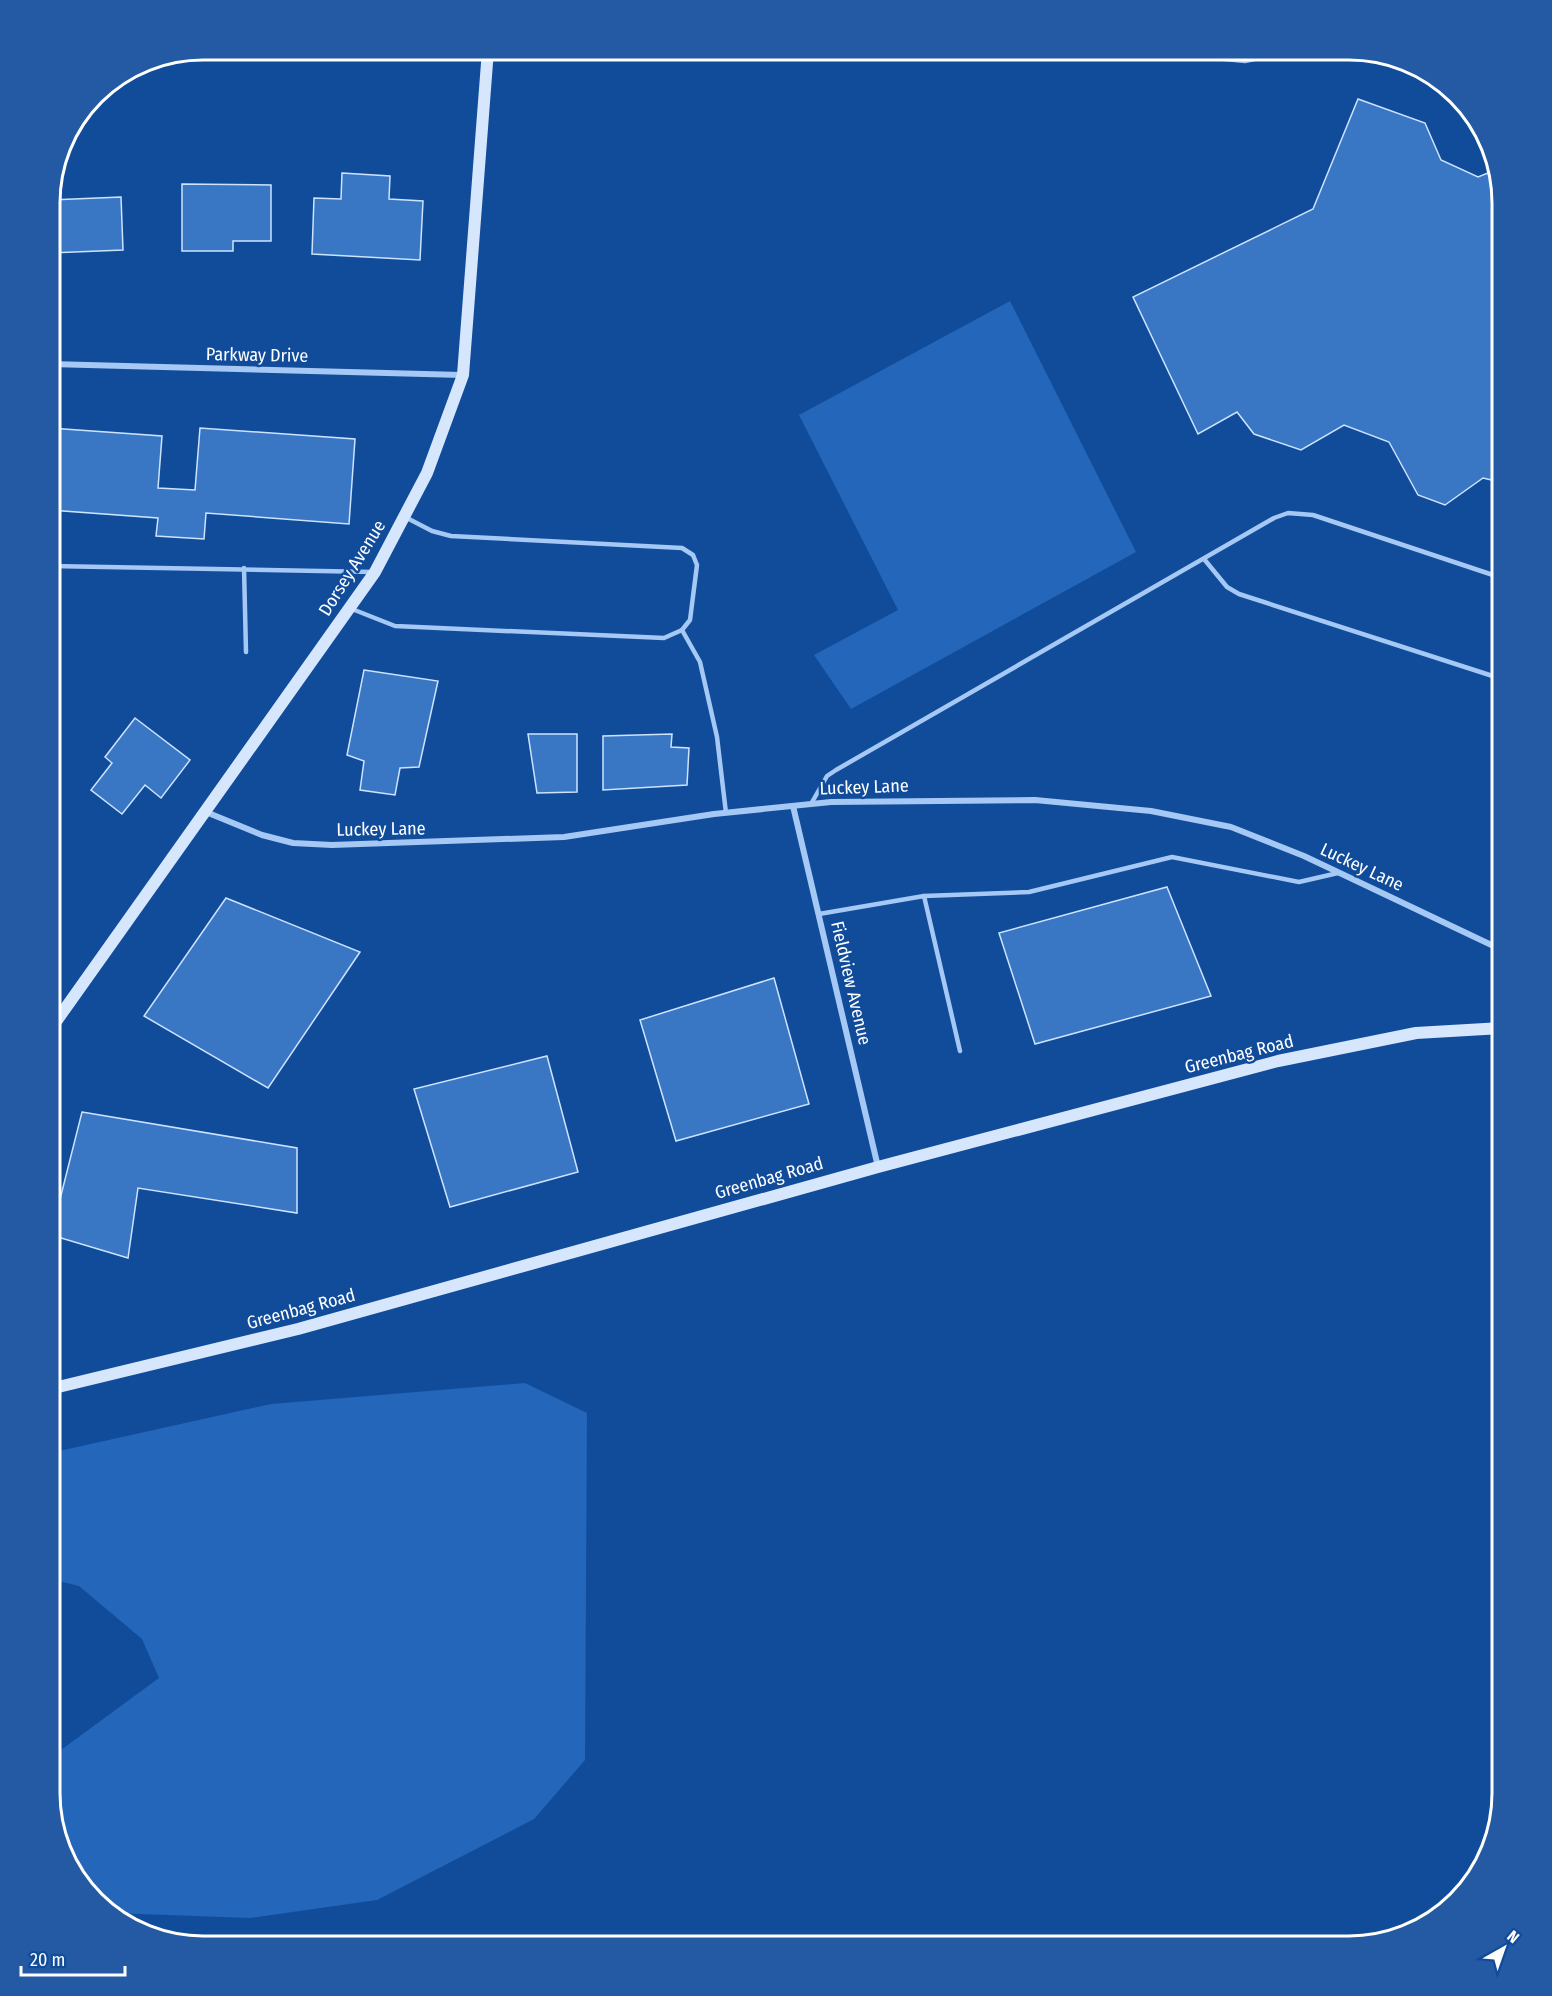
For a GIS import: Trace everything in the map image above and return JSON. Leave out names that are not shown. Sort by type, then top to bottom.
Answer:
[{"type":"main road","name":"Dorsey Avenue","points":[[60,1016],[375,572],[427,473],[463,375],[487,60]]},
{"type":"main road","name":"Greenbag Road","points":[[60,1387],[298,1329],[878,1167],[1278,1061],[1416,1033],[1492,1029]]},
{"type":"street","name":"Parkway Drive","points":[[60,364],[463,375]]},
{"type":"street","name":"Luckey Lane","points":[[206,812],[262,835],[293,843],[332,845],[564,837],[726,813],[811,804],[931,800],[1035,801],[1151,811],[1231,827],[1338,873],[1492,945]]},
{"type":"street","name":"Fieldview Avenue","points":[[793,806],[878,1167]]},
{"type":"lane","points":[[811,804],[827,776],[836,770],[1274,518],[1288,513],[1301,513],[1492,574]]},
{"type":"lane","points":[[350,608],[395,626],[663,638],[682,630],[690,620],[697,565],[693,555],[682,548],[451,536],[432,531],[405,517]]},
{"type":"lane","points":[[1204,559],[1227,587],[1239,594],[1492,675]]},
{"type":"lane","points":[[60,566],[375,572]]},
{"type":"lane","points":[[244,568],[246,652]]},
{"type":"lane","points":[[682,630],[700,662],[717,737],[726,813]]},
{"type":"lane","points":[[819,914],[924,896],[1029,892],[1172,857],[1299,882],[1338,873]]},
{"type":"lane","points":[[924,896],[960,1051]]},
{"type":"shaded area","points":[[1010,301],[1136,552],[851,709],[814,655],[898,610],[799,415]]},
{"type":"shaded area","points":[[525,1383],[587,1413],[585,1760],[534,1819],[377,1900],[250,1918],[127,1914],[102,1894],[90,1880],[71,1848],[61,1811],[60,1751],[159,1678],[142,1639],[79,1586],[60,1581],[60,1451],[271,1404]]},
{"type":"building","points":[[1358,99],[1425,123],[1441,160],[1478,177],[1488,173],[1492,203],[1492,480],[1483,478],[1445,505],[1418,495],[1389,442],[1344,425],[1301,450],[1254,434],[1237,412],[1198,434],[1133,297],[1313,209]]},
{"type":"building","points":[[342,173],[390,176],[389,199],[423,201],[420,260],[312,254],[314,198],[341,199]]},
{"type":"building","points":[[182,184],[271,185],[271,241],[233,241],[233,251],[182,251]]},
{"type":"building","points":[[121,197],[123,250],[60,253],[60,200]]},
{"type":"building","points":[[200,428],[355,439],[349,524],[206,513],[204,539],[156,536],[158,518],[60,511],[60,429],[162,436],[158,488],[195,490]]},
{"type":"building","points":[[364,670],[438,681],[419,767],[400,768],[395,795],[360,790],[364,761],[347,755]]},
{"type":"building","points":[[135,718],[190,760],[161,798],[145,785],[122,814],[91,790],[112,763],[105,757]]},
{"type":"building","points":[[528,734],[577,734],[577,792],[537,793]]},
{"type":"building","points":[[672,734],[671,747],[689,748],[687,785],[603,790],[603,736]]},
{"type":"building","points":[[1167,887],[1211,996],[1035,1044],[999,933]]},
{"type":"building","points":[[226,898],[360,952],[268,1088],[144,1016]]},
{"type":"building","points":[[774,978],[809,1104],[676,1141],[640,1020]]},
{"type":"building","points":[[547,1056],[578,1172],[450,1207],[414,1089]]},
{"type":"building","points":[[82,1112],[297,1148],[297,1213],[138,1188],[128,1258],[60,1238],[60,1199]]}]
